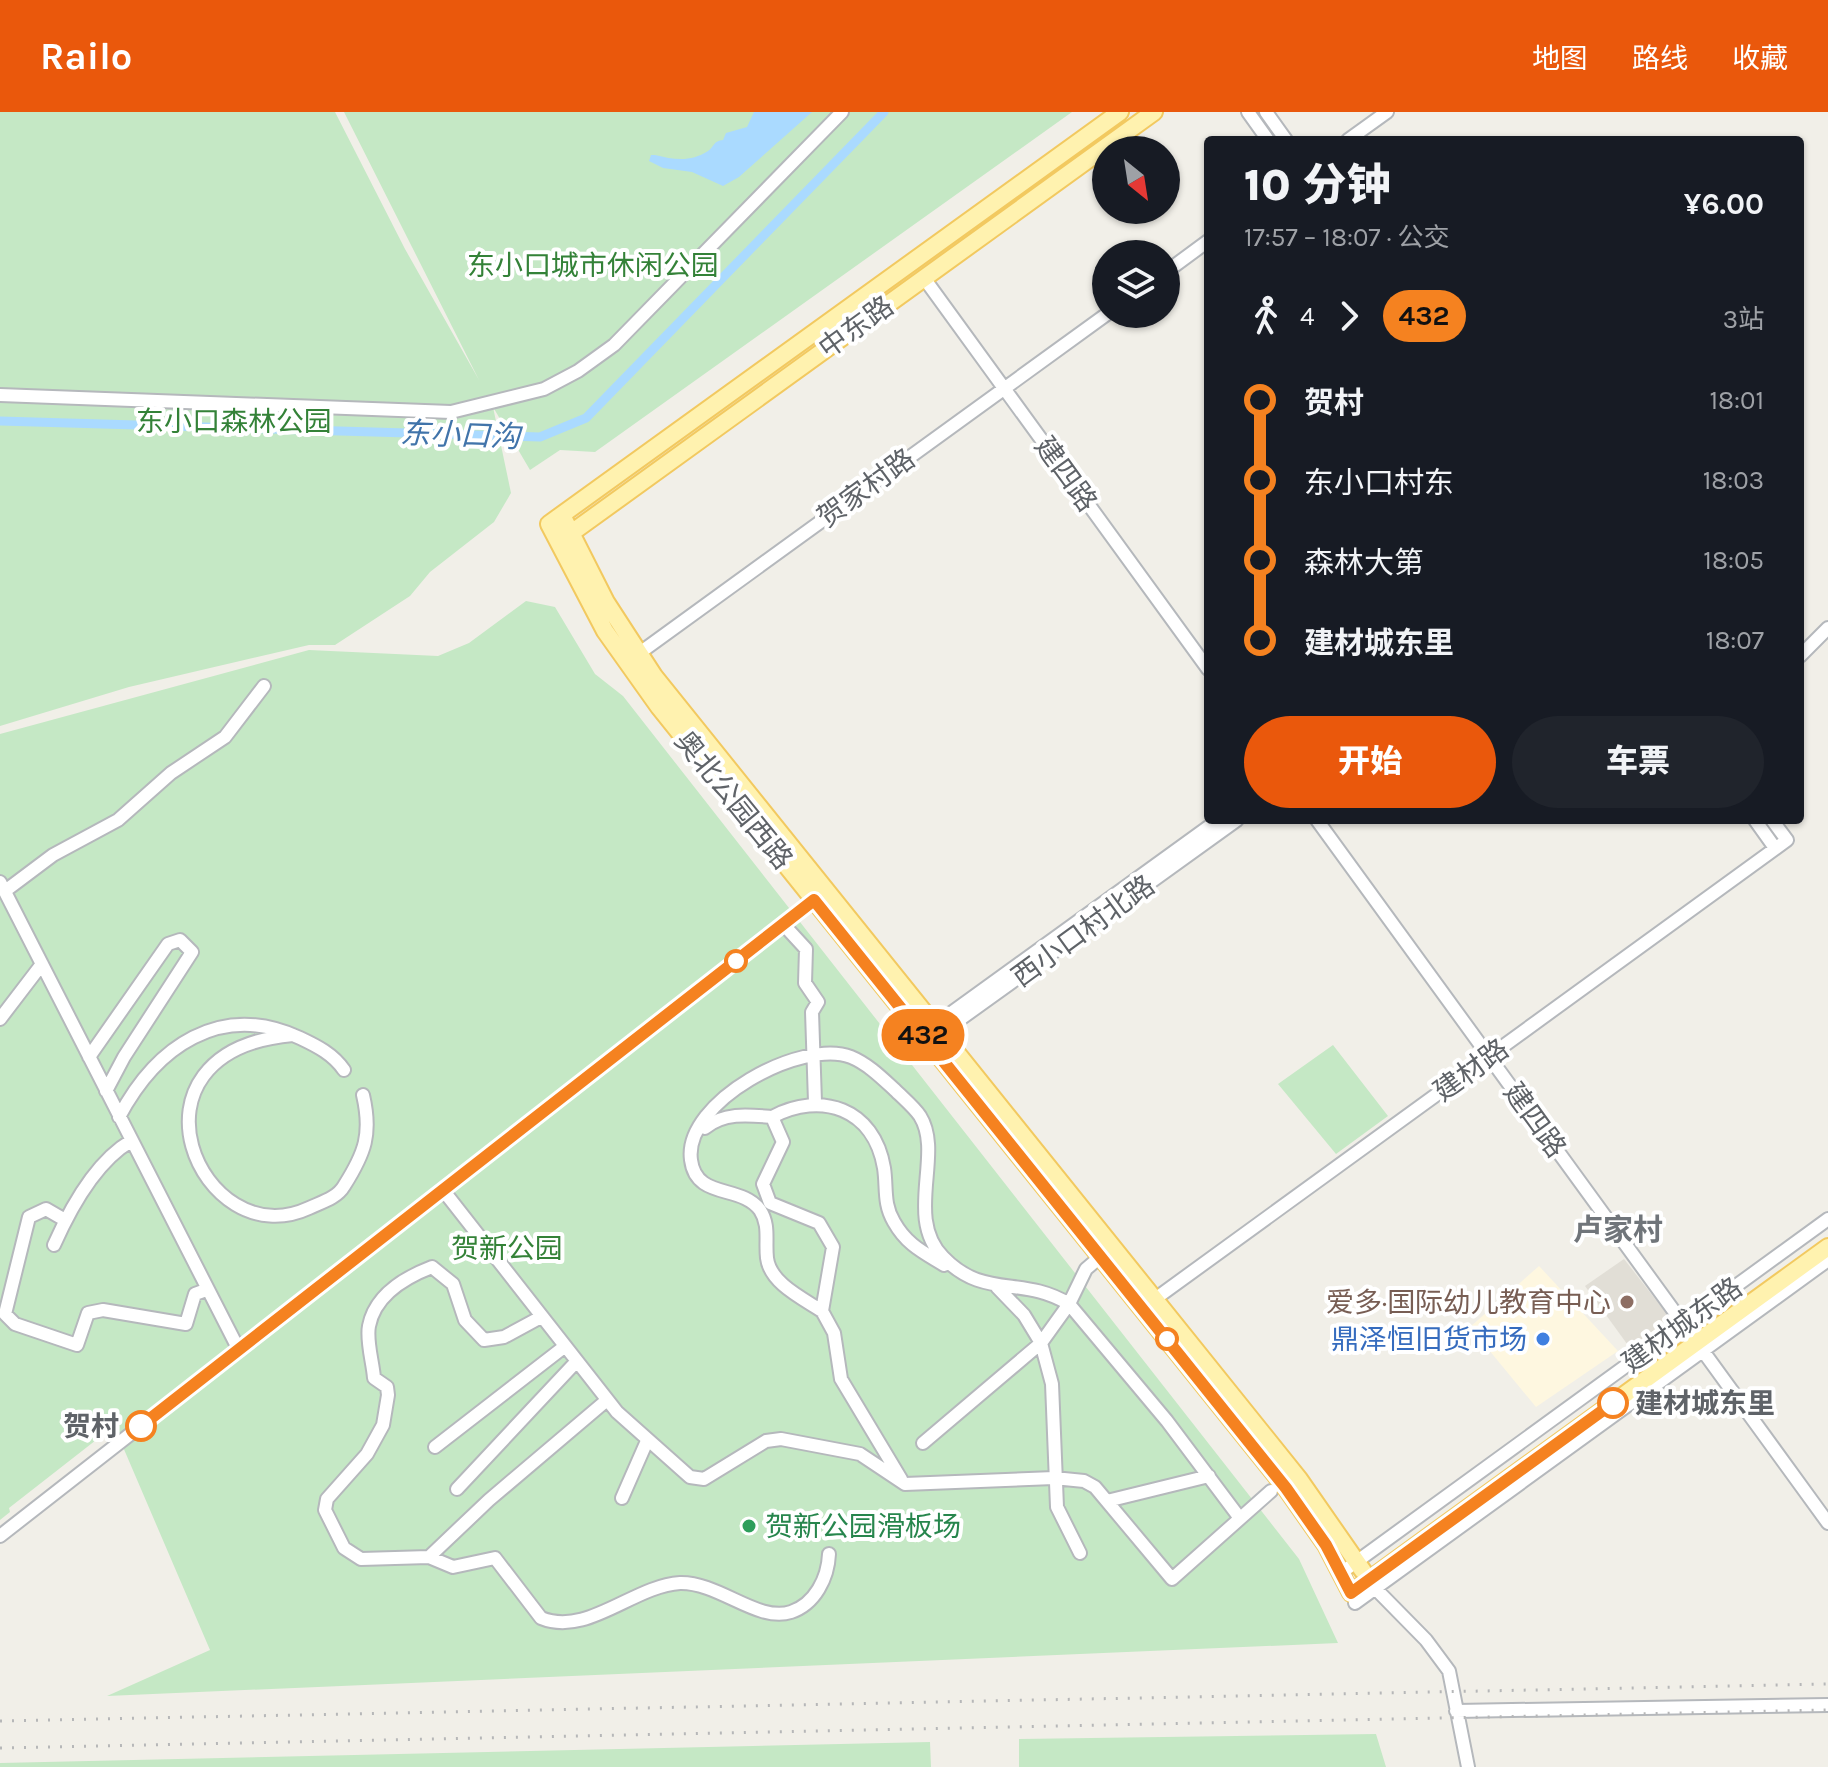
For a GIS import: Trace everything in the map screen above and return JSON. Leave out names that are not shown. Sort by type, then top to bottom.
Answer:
[{"type":"main road","name":"中东路","points":[[555,520],[1120,112]]},
{"type":"main road","name":"中东路","points":[[564,538],[1154,112]]},
{"type":"main road","name":"奥北公园西路","points":[[555,520],[593,610],[932,1034],[1155,1299],[1299,1479],[1361,1585]]},
{"type":"main road","name":"奥北公园西路","points":[[932,1034],[1100,1257],[1361,1585]]},
{"type":"main road","name":"建材城东路","points":[[1361,1585],[1828,1233]]},
{"type":"main road","name":"建材城东路","points":[[1693,1337],[1828,1247]]},
{"type":"street","points":[[0,395],[451,412],[544,389],[578,371],[614,345],[842,112]]},
{"type":"street","points":[[1248,112],[1265,136]]},
{"type":"street","points":[[1266,112],[1283,136]]},
{"type":"street","points":[[1354,136],[1387,112]]},
{"type":"street","points":[[1180,262],[1204,244]]},
{"type":"street","name":"建四路","points":[[924,278],[1204,664]]},
{"type":"street","name":"贺家村路","points":[[631,658],[1092,325]]},
{"type":"street","points":[[1804,652],[1828,628]]},
{"type":"street","points":[[239,1350],[2,887],[118,820],[171,773],[225,737],[264,686]]},
{"type":"street","name":"西小口村北路","points":[[932,1034],[1213,824]]},
{"type":"street","name":"西小口村北路","points":[[932,1034],[1231,824]]},
{"type":"street","name":"建四路","points":[[1320,824],[1828,1523]]},
{"type":"street","points":[[1758,824],[1775,848]]},
{"type":"street","name":"建材路","points":[[1155,1299],[1787,840],[1775,824]]},
{"type":"street","points":[[0,1536],[820,895]]},
{"type":"street","points":[[783,924],[806,949],[805,983],[818,1002],[812,1012],[815,1102]]},
{"type":"street","points":[[89,1057],[168,944],[180,940],[192,952],[124,1057],[106,1091]]},
{"type":"street","points":[[0,1019],[42,964]]},
{"type":"street","points":[[119,1117],[135,1086],[153,1064],[192,1038],[216,1029],[260,1025],[293,1035],[328,1054],[344,1070]]},
{"type":"street","points":[[293,1035],[261,1039],[233,1048],[210,1068],[192,1098],[188,1136],[194,1157],[221,1193],[242,1207],[289,1217],[340,1194],[365,1153],[367,1113],[363,1095]]},
{"type":"street","points":[[905,1484],[841,1379],[834,1333],[822,1311],[785,1287],[771,1272],[768,1233],[759,1209],[738,1195],[717,1192],[700,1182],[691,1161],[693,1138],[716,1105],[781,1062],[813,1052],[850,1057],[879,1074],[920,1117],[927,1135],[923,1192],[928,1229],[940,1254],[969,1279]]},
{"type":"street","points":[[693,1138],[716,1119],[748,1115],[772,1117],[793,1106],[815,1102],[842,1109],[862,1122],[880,1157],[884,1196],[893,1221],[914,1249],[969,1279],[997,1287],[1027,1287],[1051,1293],[1069,1304],[1239,1517]]},
{"type":"street","points":[[772,1117],[783,1142],[763,1184],[770,1203],[819,1223],[833,1247],[822,1311]]},
{"type":"street","points":[[54,1245],[65,1220],[117,1150],[131,1141]]},
{"type":"street","points":[[443,1190],[607,1400],[647,1441],[690,1477],[704,1479],[766,1441],[781,1439],[860,1454],[905,1484],[1054,1478],[1084,1481],[1107,1501],[1172,1579],[1271,1491]]},
{"type":"street","points":[[65,1220],[46,1209],[29,1217],[5,1314],[15,1324],[77,1345],[88,1313],[103,1310],[186,1324],[195,1294],[206,1290]]},
{"type":"street","name":"建材城东路","points":[[1693,1337],[1828,1219]]},
{"type":"street","points":[[923,1443],[1041,1343],[1069,1304],[1086,1269],[1100,1257]]},
{"type":"street","name":"建材城东路","points":[[1693,1337],[1828,1260]]},
{"type":"street","points":[[541,1317],[504,1337],[484,1340],[465,1320],[453,1284],[432,1267],[404,1278],[383,1299],[369,1326],[374,1378],[387,1387],[383,1425],[367,1454],[327,1499],[325,1510],[344,1548],[361,1559],[429,1557],[453,1567],[495,1558],[541,1618],[564,1622],[596,1616],[628,1597],[681,1583],[721,1591],[763,1612],[777,1615],[793,1611],[818,1590],[826,1576],[829,1554]]},
{"type":"street","points":[[997,1287],[1024,1315],[1041,1343],[1052,1384],[1057,1507],[1080,1553]]},
{"type":"street","points":[[435,1447],[564,1347]]},
{"type":"street","points":[[457,1489],[576,1362]]},
{"type":"street","points":[[429,1557],[489,1500],[607,1400]]},
{"type":"street","points":[[622,1498],[647,1441]]},
{"type":"street","points":[[1107,1501],[1209,1476]]},
{"type":"street","points":[[1361,1585],[1440,1656],[1449,1671],[1468,1767]]},
{"type":"street","points":[[1456,1711],[1828,1705]]},
{"type":"shaded area","name":"爱多·国际幼儿教育中心","points":[[1624,1259],[1670,1318],[1630,1348],[1585,1286]]},
{"type":"shaded area","name":"鼎泽恒旧货市场","points":[[1539,1266],[1618,1351],[1536,1407],[1470,1327]]},
{"type":"green space","name":"东小口森林公园","points":[[0,112],[335,112],[405,249],[479,380],[344,112],[1072,112],[595,452],[560,450],[530,470],[493,407],[511,493],[494,522],[430,572],[410,596],[335,645],[309,645],[129,687],[0,726]]},
{"type":"green space","name":"贺新公园","points":[[526,601],[555,607],[595,674],[623,696],[1299,1559],[1338,1643],[107,1696],[210,1650],[114,1426],[9,1508],[10,1512],[0,1520],[0,734],[309,650],[438,656],[469,643]]},
{"type":"green space","points":[[1333,1045],[1388,1116],[1336,1154],[1278,1084]]},
{"type":"green space","points":[[1376,1734],[1386,1767],[1019,1767],[1019,1739]]},
{"type":"green space","points":[[930,1742],[931,1767],[0,1767],[0,1763]]},
{"type":"water","points":[[754,112],[812,112],[739,177],[723,186],[692,172],[663,168],[649,161],[651,155],[683,159],[702,155],[723,140],[726,133],[747,127]]},
{"type":"waterway","name":"东小口沟","points":[[0,421],[540,437],[586,418],[884,112]]},
{"type":"railway","points":[[0,1721],[1828,1684]]},
{"type":"railway","points":[[0,1748],[1828,1710]]},
{"type":"bus line","name":"432","points":[[141,1426],[814,900],[1286,1488],[1326,1545],[1351,1593],[1613,1403]]},
{"type":"place","name":"爱多·国际幼儿教育中心","points":[[1627,1302]]},
{"type":"place","name":"鼎泽恒旧货市场","points":[[1543,1339]]},
{"type":"place","name":"建材城东里","points":[[1613,1403]]},
{"type":"place","name":"贺村","points":[[141,1426]]},
{"type":"place","name":"贺新公园滑板场","points":[[749,1526]]},
{"type":"district","name":"卢家村","points":[[1618,1230]]},
{"type":"park label","name":"东小口城市休闲公园","points":[[593,265]]}]
